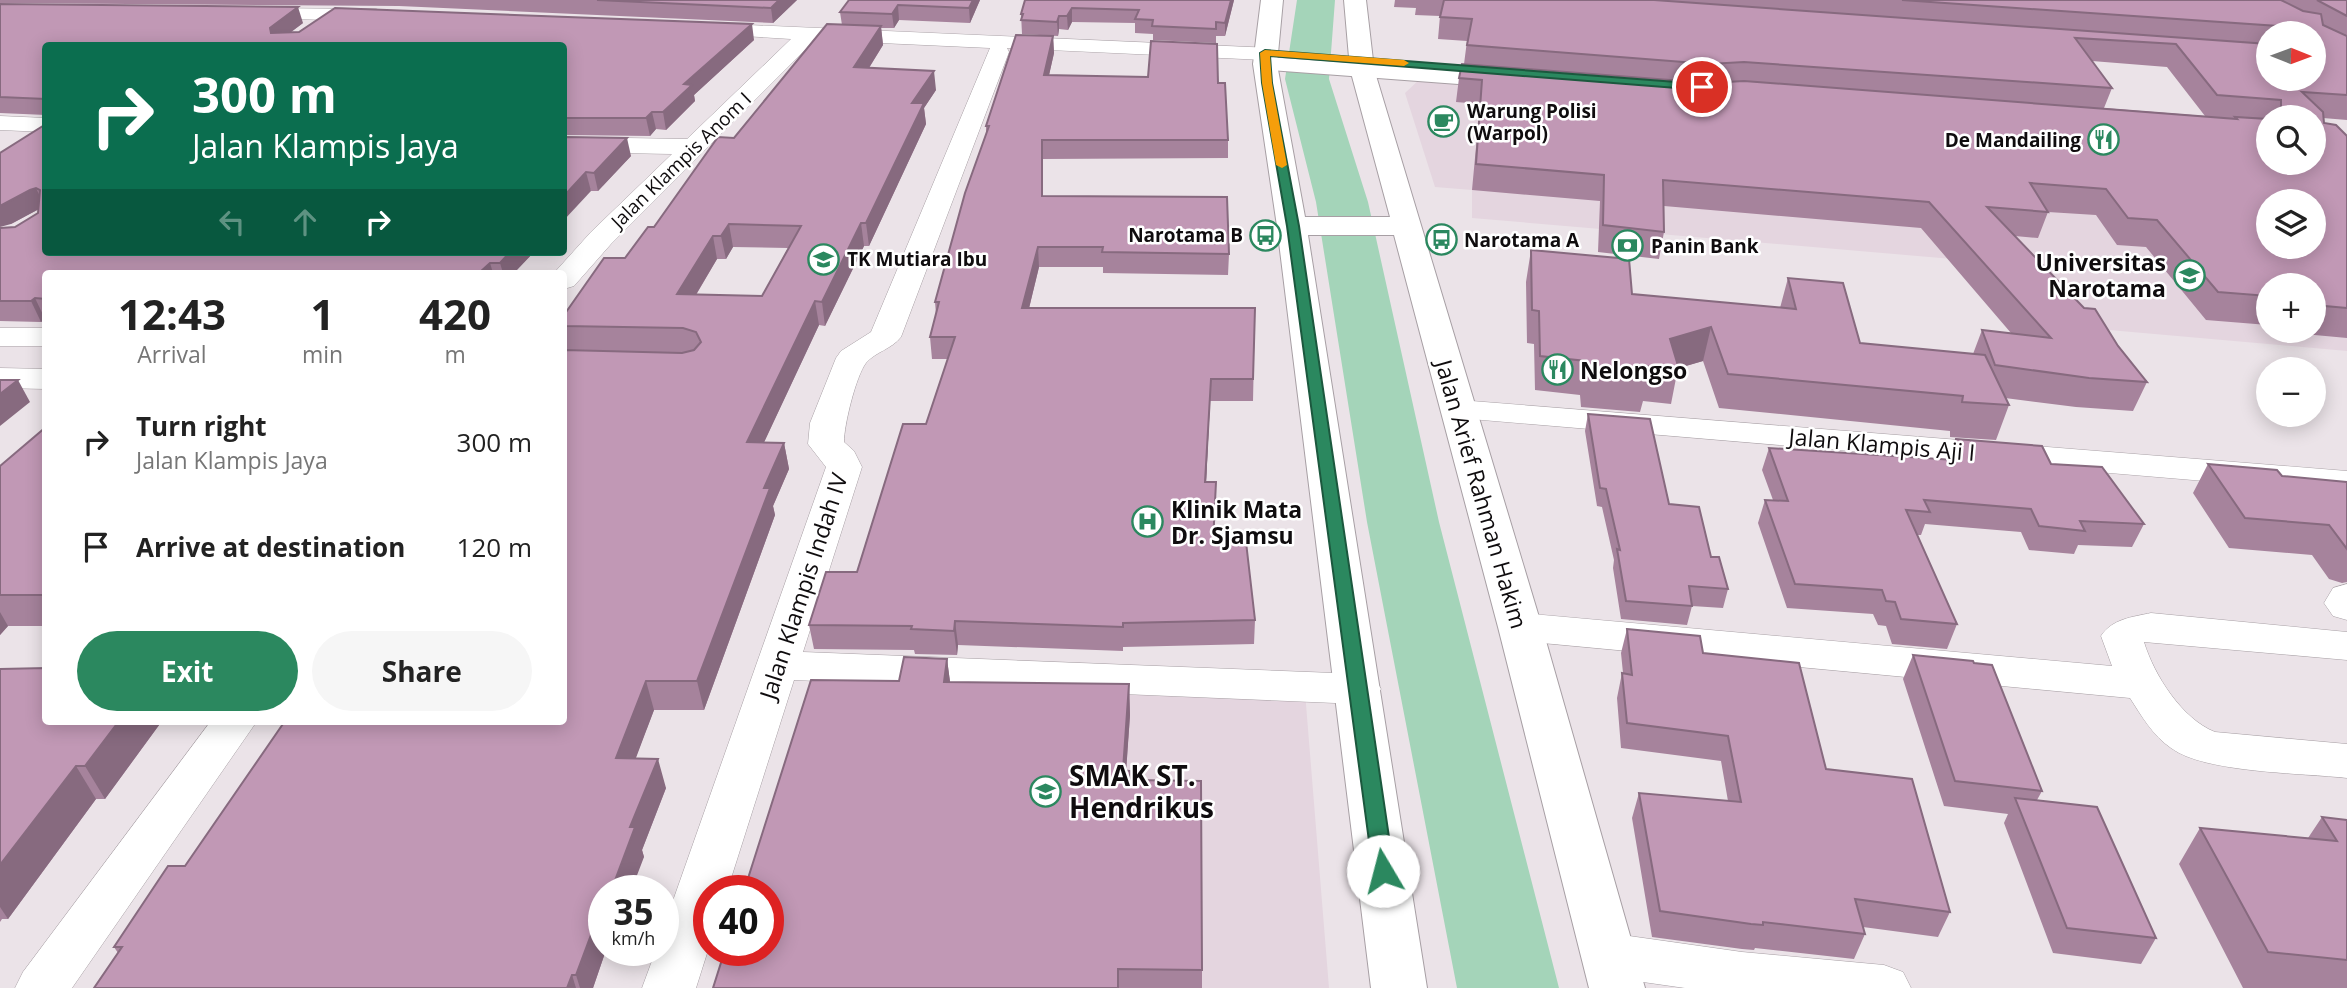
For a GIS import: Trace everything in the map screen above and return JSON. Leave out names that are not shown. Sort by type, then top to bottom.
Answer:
[{"type":"street","points":[[1261,0],[1272,0],[1293,226],[1399,988]]},
{"type":"street","name":"Jalan Arief Rahman Hakim","points":[[1355,0],[1353,64],[1399,226],[1459,410],[1613,972]]},
{"type":"street","points":[[235,19],[318,24],[399,22]]},
{"type":"street","points":[[687,33],[798,45],[1185,55]]},
{"type":"street","points":[[798,45],[1276,59],[1533,78]]},
{"type":"street","name":"Jalan Klampis Anom I","points":[[567,277],[601,238],[798,45]]},
{"type":"street","name":"Jalan Klampis Indah IV","points":[[668,988],[844,467],[841,459],[826,444],[827,423],[852,358],[885,337],[998,52]]},
{"type":"street","points":[[0,123],[42,125]]},
{"type":"street","points":[[567,144],[692,147]]},
{"type":"street","points":[[1293,226],[1399,226]]},
{"type":"street","points":[[0,337],[42,337]]},
{"type":"street","points":[[0,378],[42,379]]},
{"type":"street","name":"Jalan Klampis Aji I","points":[[1459,410],[2347,482]]},
{"type":"street","points":[[2347,597],[2344,603],[2347,607]]},
{"type":"street","points":[[1520,627],[2144,684]]},
{"type":"street","points":[[2347,646],[2151,627],[2134,630],[2122,636],[2144,684],[2168,719],[2197,743],[2214,748],[2347,761]]},
{"type":"street","points":[[778,664],[1359,689]]},
{"type":"street","points":[[42,988],[232,725]]},
{"type":"street","points":[[1613,972],[1741,974],[1884,988]]},
{"type":"shaded area","points":[[1420,79],[2256,162],[2256,175],[2326,175],[2326,158],[2347,148],[2347,351],[2256,343],[2326,343],[2326,273],[2256,273],[2256,343],[2075,327],[2023,265],[1472,218],[1472,190],[1435,187],[1405,93]]},
{"type":"shaded area","name":"SMAK ST. Hendrikus","points":[[812,681],[1305,692],[1329,988],[718,988],[747,966],[784,966],[784,875],[771,875]]},
{"type":"building","points":[[597,0],[779,0],[771,8]]},
{"type":"building","points":[[849,0],[973,0],[969,8],[898,5],[892,14],[840,12]]},
{"type":"building","points":[[1025,0],[1231,0],[1225,23],[1216,22],[1216,29],[1152,26],[1153,20],[1135,19],[1139,10],[1072,8],[1067,16],[1059,16],[1057,22],[1021,20]]},
{"type":"building","points":[[1444,0],[1654,0],[2256,43],[2256,91],[2326,91],[2326,26],[2347,36],[2347,95],[2302,92],[2316,105],[2281,105],[2281,100],[2217,95],[2176,44],[2075,38],[2112,88],[1744,62],[1709,64],[1467,45],[1472,19],[1440,17]]},
{"type":"building","points":[[1902,0],[2281,0],[2303,11],[2321,14],[2322,21],[2256,21],[2256,24]]},
{"type":"building","points":[[2317,0],[2347,0],[2347,16]]},
{"type":"building","points":[[0,4],[298,7],[270,28],[271,33],[299,32],[335,8],[752,24],[684,84],[692,85],[663,112],[652,112],[646,118],[567,118],[567,42],[42,42],[42,99],[0,97]]},
{"type":"building","points":[[827,24],[881,26],[854,67],[934,71],[912,103],[924,103],[866,223],[861,223],[822,302],[815,301],[747,442],[784,443],[764,488],[770,488],[697,681],[646,681],[616,758],[658,759],[630,827],[635,827],[617,875],[588,875],[588,943],[576,975],[572,975],[567,988],[94,988],[122,947],[114,947],[168,866],[185,866],[282,725],[567,725],[567,350],[682,353],[694,350],[701,342],[696,332],[683,328],[567,326],[567,311],[604,258],[625,258],[648,227],[654,227],[718,137],[734,138]],"holes":[[[729,224],[801,226],[762,296],[677,294],[713,236],[721,236]]]},
{"type":"building","points":[[1016,35],[1053,36],[1044,75],[1148,77],[1151,41],[1217,44],[1218,83],[1225,83],[1228,140],[1042,140],[1042,196],[1227,197],[1229,254],[1102,252],[1103,247],[1038,247],[1022,308],[1255,308],[1253,379],[1211,379],[1205,482],[1216,482],[1213,543],[1246,542],[1255,620],[1123,623],[1123,627],[955,621],[954,631],[911,629],[912,626],[809,625],[826,572],[857,572],[903,424],[926,424],[955,337],[930,337],[939,302],[935,302],[965,193],[989,126],[986,126]]},
{"type":"building","points":[[1462,64],[1709,83],[1744,81],[2237,119],[2235,117],[2256,118],[2256,175],[2326,175],[2326,123],[2336,125],[2347,136],[2347,308],[2326,306],[2326,273],[2256,273],[2256,295],[2218,292],[2157,220],[2128,218],[2106,189],[2030,183],[2048,212],[1987,207],[2084,308],[2095,309],[2118,346],[2147,382],[2089,378],[1995,365],[1982,330],[2051,338],[1929,202],[1663,180],[1664,232],[1603,225],[1604,175],[1476,164],[1482,80],[1459,78]]},
{"type":"building","points":[[42,127],[42,256],[506,256],[500,263],[490,263],[482,270],[42,270],[42,299],[0,301],[0,228],[15,227],[38,213],[40,190],[30,190],[0,206],[0,153]]},
{"type":"building","points":[[567,137],[627,138],[594,173],[586,172],[567,193]]},
{"type":"building","points":[[1531,250],[1629,259],[1632,294],[1796,309],[1788,278],[1843,283],[1860,343],[1985,355],[2009,405],[1962,402],[1963,396],[1728,374],[1711,327],[1670,339],[1679,369],[1645,366],[1648,377],[1588,373],[1586,361],[1540,356],[1539,311],[1532,310]]},
{"type":"building","points":[[0,380],[18,380],[0,394]]},
{"type":"building","points":[[1588,414],[1650,419],[1669,504],[1699,507],[1711,557],[1719,557],[1728,589],[1689,586],[1692,606],[1626,601],[1617,549],[1620,550],[1606,489],[1600,488]]},
{"type":"building","points":[[42,430],[42,595],[0,595],[0,466]]},
{"type":"building","points":[[1956,439],[2042,446],[2051,464],[2102,467],[2144,524],[2080,521],[2085,531],[2039,526],[2031,509],[1924,500],[1930,512],[1906,510],[1957,624],[1901,619],[1895,602],[1886,601],[1882,590],[1795,584],[1765,500],[1788,501],[1769,448],[1954,460]]},
{"type":"building","points":[[2208,464],[2277,470],[2282,476],[2347,482],[2347,549],[2329,525],[2245,518]]},
{"type":"building","points":[[1627,629],[1700,636],[1703,653],[1799,663],[1826,769],[1912,779],[1950,912],[1855,899],[1865,934],[1763,922],[1763,925],[1751,924],[1660,911],[1639,793],[1741,802],[1728,736],[1627,723],[1622,673],[1632,675]]},
{"type":"building","points":[[1913,655],[1992,665],[2042,791],[1955,781]]},
{"type":"building","name":"SMAK ST. Hendrikus","points":[[904,657],[947,659],[944,682],[1129,684],[1123,770],[1130,771],[1130,780],[1201,781],[1202,970],[1118,969],[1118,988],[713,988],[720,966],[784,966],[784,875],[749,875],[811,680],[899,681]]},
{"type":"building","points":[[42,668],[42,725],[116,725],[85,766],[76,766],[0,865],[0,669]]},
{"type":"building","points":[[2015,798],[2097,807],[2156,938],[2067,928]]},
{"type":"building","points":[[2322,817],[2347,820],[2347,960],[2268,952],[2200,828],[2337,841]]},
{"type":"waterway","points":[[1316,0],[1307,79],[1342,202],[1403,522],[1508,988]]},
{"type":"slow traffic","points":[[1282,165],[1267,83],[1265,53],[1404,63]]},
{"type":"place","name":"Warung Polisi (Warpol)","points":[[1444,122]]},
{"type":"place","name":"De Mandailing","points":[[2104,140]]},
{"type":"place","name":"Narotama B","points":[[1266,235]]},
{"type":"place","name":"Narotama A","points":[[1441,240]]},
{"type":"place","name":"Panin Bank","points":[[1628,246]]},
{"type":"place","name":"TK Mutiara Ibu","points":[[824,259]]},
{"type":"place","name":"Universitas Narotama","points":[[2189,275]]},
{"type":"place","name":"Nelongso","points":[[1557,370]]},
{"type":"place","name":"Klinik Mata Dr. Sjamsu","points":[[1148,522]]},
{"type":"place","name":"SMAK ST. Hendrikus","points":[[1046,791]]},
{"type":"route","points":[[1383,871],[1293,226],[1267,83],[1265,53],[1702,87]]}]
